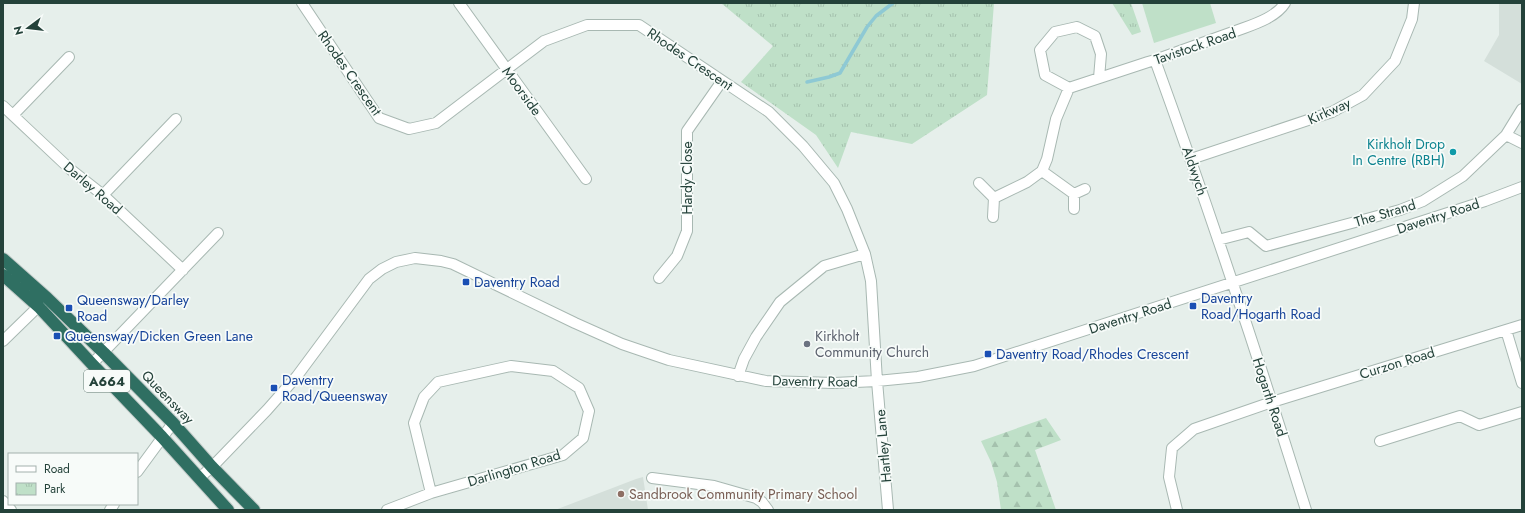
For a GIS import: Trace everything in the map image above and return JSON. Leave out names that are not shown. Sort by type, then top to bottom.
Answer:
[{"type":"highway","name":"Queensway","points":[[3,259],[43,302],[92,364],[162,437],[228,510]]},
{"type":"highway","name":"Queensway","points":[[3,274],[43,302],[104,353],[173,423],[212,467],[254,510]]},
{"type":"street","name":"Rhodes Crescent","points":[[302,3],[379,118],[409,129],[436,123],[544,41],[587,24],[639,25],[769,112],[803,146],[834,183],[847,209],[864,254],[871,281],[877,381]]},
{"type":"street","name":"Moorside","points":[[459,3],[586,180]]},
{"type":"street","name":"Tavistock Road","points":[[1099,78],[1155,60],[1259,22],[1281,9],[1285,3]]},
{"type":"street","name":"Kirkway","points":[[1191,159],[1332,112],[1363,95],[1394,61],[1412,19],[1414,3]]},
{"type":"street","points":[[1077,27],[1095,36],[1102,54],[1099,78],[1069,88],[1045,75],[1040,50],[1055,32],[1077,27]]},
{"type":"street","points":[[13,115],[69,57]]},
{"type":"street","name":"Aldwych","points":[[1155,60],[1191,159],[1232,284]]},
{"type":"street","name":"Hardy Close","points":[[659,278],[677,256],[687,231],[687,132],[722,81]]},
{"type":"street","points":[[994,198],[1027,182],[1042,172],[1048,159],[1056,119],[1069,88]]},
{"type":"street","name":"Darley Road","points":[[3,106],[70,169],[103,195],[183,270]]},
{"type":"street","name":"The Strand","points":[[1218,240],[1249,232],[1266,246],[1400,210],[1424,201],[1463,176],[1506,135],[1522,109]]},
{"type":"street","points":[[103,195],[176,119]]},
{"type":"street","points":[[1506,135],[1522,143]]},
{"type":"street","points":[[1042,172],[1074,194]]},
{"type":"street","points":[[980,183],[994,198],[992,217]]},
{"type":"street","name":"Daventry Road","points":[[199,478],[212,467],[267,410],[297,376],[369,279],[382,269],[396,262],[405,260],[427,259],[453,264],[622,344],[669,360],[766,381],[834,383],[877,381],[918,377],[974,366],[1478,204],[1522,187]]},
{"type":"street","points":[[1074,194],[1085,189]]},
{"type":"street","points":[[1074,194],[1074,209]]},
{"type":"street","points":[[92,364],[218,233]]},
{"type":"street","points":[[738,376],[744,360],[756,337],[780,302],[824,266],[864,254]]},
{"type":"street","name":"Hogarth Road","points":[[1232,284],[1272,402],[1306,510]]},
{"type":"street","points":[[3,341],[43,302]]},
{"type":"street","name":"Curzon Road","points":[[1177,510],[1169,477],[1172,448],[1194,429],[1272,402],[1522,325]]},
{"type":"street","points":[[1506,330],[1522,383]]},
{"type":"street","name":"Darlington Road","points":[[387,510],[431,493],[562,455],[583,438],[589,411],[579,388],[553,371],[511,366],[438,382],[424,396],[414,423],[431,493]]},
{"type":"street","name":"Hartley Lane","points":[[877,381],[888,510]]},
{"type":"street","points":[[1380,440],[1460,416],[1479,425],[1522,412]]},
{"type":"street","points":[[138,471],[173,423]]},
{"type":"street","points":[[652,478],[720,487],[756,498],[762,502],[768,510]]},
{"type":"street","points":[[3,501],[11,510]]},
{"type":"shaded area","points":[[1499,3],[1522,3],[1522,84],[1484,61],[1499,35]]},
{"type":"shaded area","name":"Sandbrook Community Primary School","points":[[643,477],[648,510],[555,510],[636,479]]},
{"type":"green space","points":[[721,3],[994,3],[987,95],[912,144],[851,132],[838,168],[816,135],[741,82],[773,46]]},
{"type":"green space","points":[[1112,3],[1131,3],[1141,32],[1132,35]]},
{"type":"green space","points":[[1142,3],[1210,3],[1216,23],[1154,43]]},
{"type":"green space","points":[[1046,418],[1061,440],[1035,450],[1056,510],[1001,510],[997,482],[991,462],[981,441]]},
{"type":"waterway","points":[[807,82],[840,73],[867,27],[876,16],[893,3]]},
{"type":"place","name":"Kirkholt Drop In Centre (RBH)","points":[[1453,152]]},
{"type":"place","name":"Daventry Road","points":[[466,282]]},
{"type":"place","name":"Daventry Road/Hogarth Road","points":[[1193,306]]},
{"type":"place","name":"Queensway/Darley Road","points":[[69,308]]},
{"type":"place","name":"Queensway/Dicken Green Lane","points":[[57,336]]},
{"type":"place","name":"Kirkholt Community Church","points":[[807,344]]},
{"type":"place","name":"Daventry Road/Rhodes Crescent","points":[[988,354]]},
{"type":"place","name":"Daventry Road/Queensway","points":[[274,388]]},
{"type":"place","name":"Sandbrook Community Primary School","points":[[621,494]]}]
